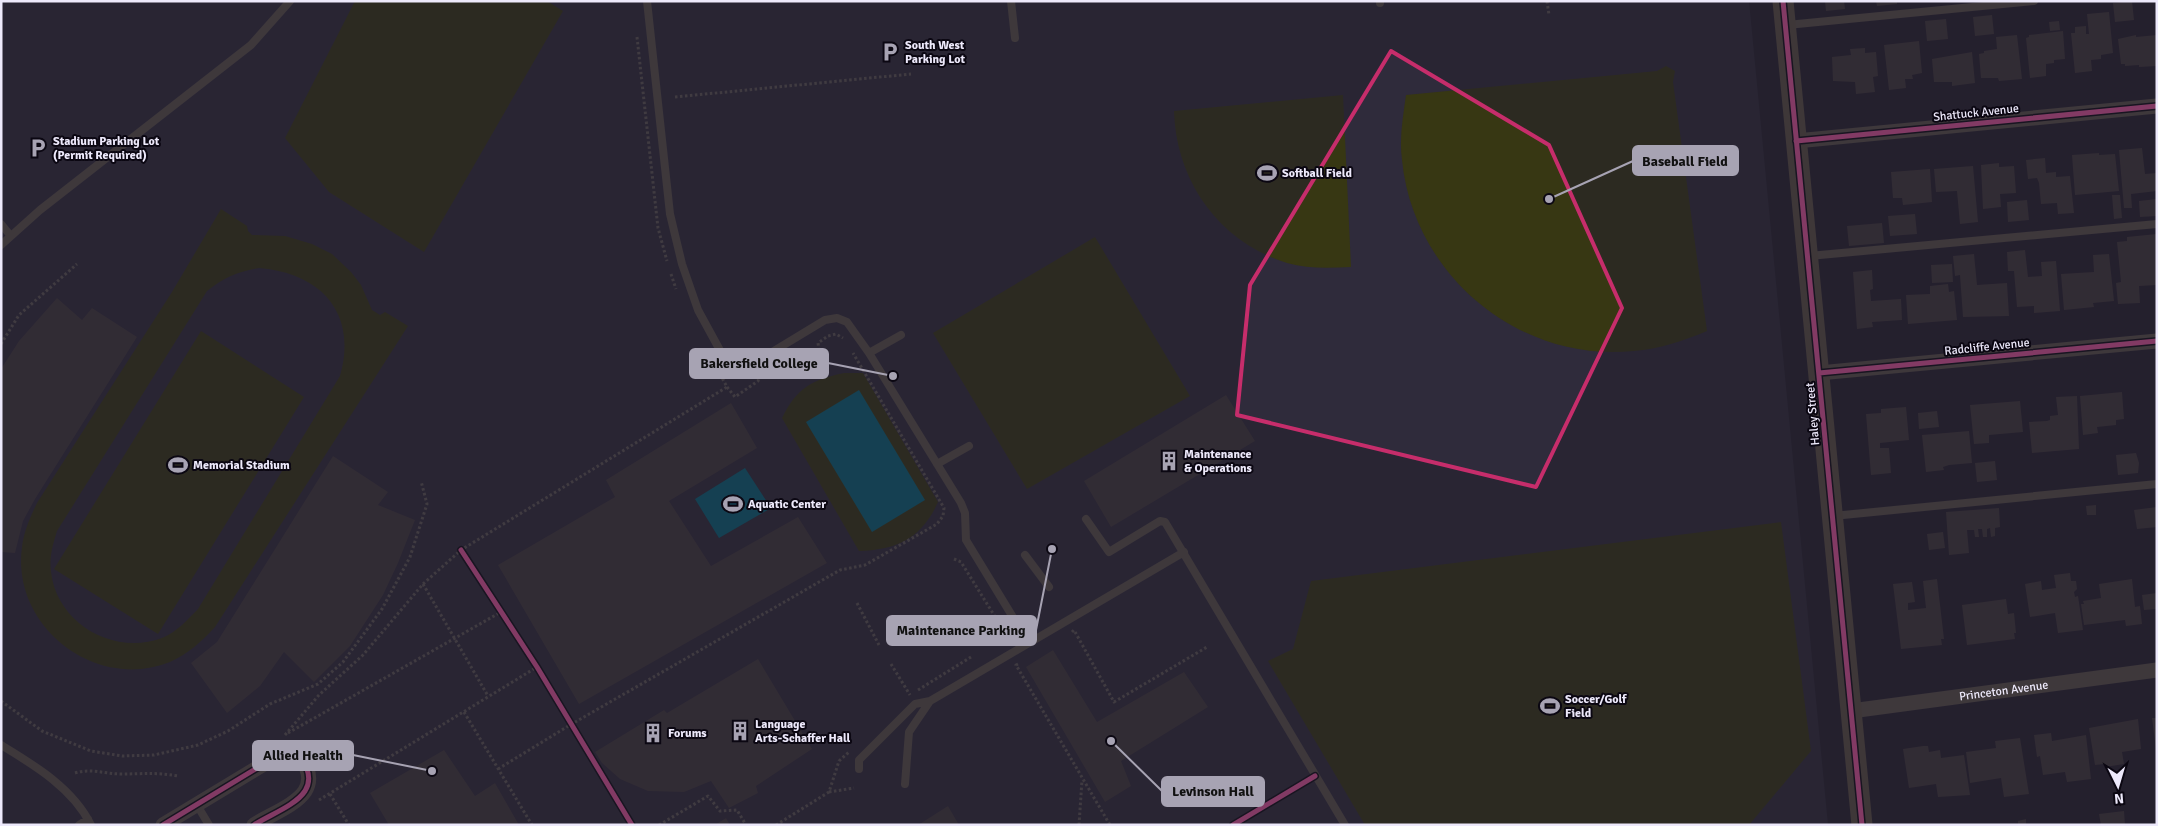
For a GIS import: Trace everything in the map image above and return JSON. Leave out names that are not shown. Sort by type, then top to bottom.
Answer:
[{"type":"street","name":"Haley Street","points":[[1783,1],[1862,825]]},
{"type":"street","name":"Shattuck Avenue","points":[[1796,140],[2157,106]]},
{"type":"street","name":"Radcliffe Avenue","points":[[1819,373],[2157,341]]},
{"type":"street","name":"Princeton Avenue","points":[[1851,711],[2157,670]]},
{"type":"street","points":[[163,825],[272,759],[290,755],[300,758],[308,768],[310,781],[305,791],[297,799],[254,825]]},
{"type":"lane","points":[[1,245],[10,235],[251,45],[290,1]]},
{"type":"lane","points":[[647,1],[670,214],[682,264],[698,310],[728,365],[741,368],[754,363],[825,320],[837,318],[847,322],[869,353],[936,464],[962,503],[965,513],[966,540],[1028,642]]},
{"type":"lane","points":[[1011,1],[1016,38]]},
{"type":"lane","points":[[1785,26],[2034,1]]},
{"type":"lane","points":[[1,224],[10,235]]},
{"type":"lane","points":[[1808,256],[2157,224]]},
{"type":"lane","points":[[869,353],[901,335]]},
{"type":"lane","points":[[936,464],[969,446]]},
{"type":"lane","points":[[1832,516],[2157,484]]},
{"type":"lane","points":[[1086,518],[1109,552],[1160,522],[1165,522],[1345,825]]},
{"type":"lane","points":[[859,769],[859,760],[915,704],[930,701],[1184,552]]},
{"type":"lane","points":[[1026,555],[1049,587]]},
{"type":"lane","points":[[905,784],[909,732],[930,701]]},
{"type":"lane","points":[[1,745],[50,778],[69,794],[90,822],[79,825]]},
{"type":"lane","points":[[197,805],[209,825]]},
{"type":"path","points":[[1547,1],[1549,15]]},
{"type":"path","points":[[636,31],[658,228],[668,264]]},
{"type":"path","points":[[675,97],[911,74]]},
{"type":"path","points":[[1,344],[19,315],[77,264]]},
{"type":"path","points":[[670,273],[680,297]]},
{"type":"path","points":[[718,370],[735,397],[758,381],[760,374],[777,367],[781,371],[820,350],[818,343],[828,336],[836,334],[844,338]]},
{"type":"path","points":[[498,769],[570,725],[840,570],[865,565],[937,524],[943,516],[944,508],[849,347]]},
{"type":"path","points":[[501,612],[285,735],[319,695],[363,655],[423,584],[461,550],[727,387]]},
{"type":"path","points":[[1,701],[42,731],[91,751],[122,756],[154,755],[198,745],[228,731],[270,704],[318,684],[343,662],[382,609],[410,557],[427,504],[421,481]]},
{"type":"path","points":[[461,550],[466,558]]},
{"type":"path","points":[[954,558],[961,562],[1004,631],[1002,637],[991,644]]},
{"type":"path","points":[[423,584],[488,696]]},
{"type":"path","points":[[857,603],[879,645]]},
{"type":"path","points":[[496,605],[506,620]]},
{"type":"path","points":[[1066,635],[1074,630],[1114,702],[1207,647]]},
{"type":"path","points":[[532,659],[542,675]]},
{"type":"path","points":[[1024,660],[1016,665],[1110,825]]},
{"type":"path","points":[[891,664],[910,695]]},
{"type":"path","points":[[319,800],[537,667]]},
{"type":"path","points":[[464,712],[532,825]]},
{"type":"path","points":[[566,717],[576,733]]},
{"type":"path","points":[[74,773],[86,769],[121,774],[155,772],[178,776]]},
{"type":"path","points":[[1079,825],[1082,778]]},
{"type":"path","points":[[829,792],[854,788]]},
{"type":"path","points":[[330,794],[349,825]]},
{"type":"path","points":[[659,825],[708,796],[720,811],[736,810],[746,825]]},
{"type":"highlighted area","points":[[1391,51],[1549,145],[1622,308],[1536,487],[1237,415],[1250,285]]},
{"type":"shaded area","points":[[1,1],[1749,1],[1828,825],[1,825]]},
{"type":"shaded area","points":[[355,1],[547,1],[563,11],[424,252],[329,192],[285,138]]},
{"type":"shaded area","points":[[1666,66],[1675,71],[1673,82],[1707,331],[1653,348],[1634,351],[1591,351],[1550,342],[1513,326],[1479,303],[1450,274],[1427,240],[1410,201],[1401,152],[1406,95],[1657,71]]},
{"type":"shaded area","name":"Softball Field","points":[[1343,95],[1351,267],[1311,267],[1287,263],[1263,253],[1241,240],[1222,224],[1206,205],[1193,184],[1183,161],[1177,137],[1174,111]]},
{"type":"shaded area","points":[[221,209],[247,226],[248,231],[252,235],[285,236],[312,244],[332,254],[351,272],[361,285],[372,310],[380,315],[385,312],[408,326],[215,627],[194,647],[170,662],[142,669],[114,668],[87,660],[64,645],[44,626],[30,603],[22,576],[22,547],[26,530],[37,503],[172,292]],"holes":[[[259,268],[281,271],[300,278],[317,288],[330,300],[339,315],[344,333],[344,353],[340,376],[198,609],[182,625],[162,638],[144,642],[125,643],[107,639],[91,631],[76,620],[64,607],[56,591],[51,572],[51,561],[57,531],[207,291],[219,282],[245,271]]]},
{"type":"shaded area","points":[[1095,237],[1190,396],[1027,489],[933,333]]},
{"type":"shaded area","points":[[201,331],[304,397],[158,634],[54,569]]},
{"type":"shaded area","points":[[844,373],[863,373],[938,502],[932,514],[916,533],[907,540],[885,548],[859,551],[782,418],[793,399],[806,387],[822,379]]},
{"type":"shaded area","name":"Soccer/Golf Field","points":[[1781,522],[1811,751],[1749,825],[1365,825],[1268,661],[1293,649],[1311,581]]},
{"type":"water","points":[[859,390],[925,500],[872,532],[806,422]]},
{"type":"water","name":"Aquatic Center","points":[[745,468],[771,508],[719,538],[695,499]]},
{"type":"building","points":[[1825,1],[1844,1],[1845,9],[1826,11]]},
{"type":"building","points":[[1876,1],[1897,1],[1897,4],[1877,6]]},
{"type":"building","points":[[2132,1],[2134,20],[2115,22],[2113,3]]},
{"type":"building","points":[[2109,12],[2113,53],[2101,55],[2101,59],[2091,60],[2092,71],[2075,73],[2071,33],[2075,33],[2075,27],[2086,26],[2086,34],[2089,34],[2087,14]]},
{"type":"building","points":[[1992,15],[1994,34],[1975,36],[1973,17]]},
{"type":"building","points":[[1946,19],[1948,39],[1927,41],[1925,21]]},
{"type":"building","points":[[2059,21],[2060,30],[2050,31],[2049,22]]},
{"type":"building","points":[[2063,31],[2065,59],[2054,60],[2054,63],[2046,64],[2046,76],[2030,78],[2026,38],[2029,35]]},
{"type":"building","points":[[2017,35],[2022,79],[1999,81],[1998,78],[1981,78],[1979,54],[1984,53],[1984,51],[1997,49],[1996,37]]},
{"type":"building","points":[[2136,35],[2136,37],[2157,35],[2157,66],[2139,67],[2139,65],[2125,66],[2125,64],[2121,64],[2118,39]]},
{"type":"building","points":[[1919,41],[1922,73],[1912,75],[1913,79],[1905,79],[1906,88],[1889,90],[1884,45]]},
{"type":"building","points":[[1865,48],[1865,53],[1876,52],[1878,76],[1873,77],[1875,92],[1856,94],[1855,82],[1833,81],[1832,57],[1851,55],[1850,49]]},
{"type":"building","points":[[1972,52],[1975,83],[1952,86],[1952,82],[1934,82],[1932,59]]},
{"type":"building","points":[[2142,148],[2145,174],[2157,173],[2157,191],[2131,194],[2132,208],[2124,208],[2119,150]]},
{"type":"building","points":[[2099,153],[2099,155],[2115,154],[2119,191],[2075,195],[2072,155]]},
{"type":"building","points":[[2045,158],[2046,173],[2056,172],[2056,177],[2070,176],[2074,213],[2058,214],[2057,203],[2041,204],[2039,183],[2037,178],[2028,179],[2026,160]]},
{"type":"building","points":[[1999,163],[1999,167],[2014,166],[2016,193],[2000,194],[2001,207],[1983,209],[1981,165]]},
{"type":"building","points":[[1973,166],[1978,222],[1960,224],[1957,191],[1936,192],[1934,169]]},
{"type":"building","points":[[1930,169],[1932,202],[1903,205],[1902,198],[1893,198],[1891,172]]},
{"type":"building","points":[[2112,195],[2120,195],[2122,218],[2114,219]]},
{"type":"building","points":[[2157,199],[2157,216],[2140,217],[2139,201]]},
{"type":"building","points":[[2027,200],[2029,220],[2008,222],[2007,202]]},
{"type":"building","points":[[1915,214],[1917,234],[1890,236],[1888,216]]},
{"type":"building","points":[[1882,223],[1884,243],[1849,246],[1847,226]]},
{"type":"building","points":[[2157,234],[2157,285],[2139,286],[2140,303],[2118,304],[2116,283],[2121,282],[2117,242],[2127,241],[2127,237]]},
{"type":"building","points":[[2025,250],[2028,277],[2042,276],[2041,262],[2056,261],[2060,311],[2034,313],[2034,306],[2017,307],[2014,271],[2008,271],[2007,252]]},
{"type":"building","points":[[1974,254],[1977,285],[2007,283],[2009,316],[1963,317],[1960,275],[1955,276],[1953,256]]},
{"type":"building","points":[[2109,254],[2114,301],[2093,303],[2094,307],[2064,310],[2061,274],[2094,272],[2093,255]]},
{"type":"building","points":[[1952,264],[1953,282],[1932,283],[1931,265]]},
{"type":"building","points":[[1872,270],[1873,289],[1870,290],[1871,301],[1901,299],[1902,320],[1872,322],[1873,327],[1857,329],[1853,272]]},
{"type":"building","points":[[1948,284],[1949,292],[1954,291],[1957,320],[1908,324],[1906,295],[1930,294],[1930,286]]},
{"type":"building","points":[[57,298],[82,320],[92,308],[137,337],[35,499],[23,521],[15,553],[1,552],[1,369],[19,341]]},
{"type":"building","points":[[2122,392],[2124,419],[2116,420],[2116,425],[2097,427],[2098,433],[2083,435],[2080,396]]},
{"type":"building","name":"Maintenance & Operations","points":[[1226,395],[1255,441],[1111,527],[1084,481]]},
{"type":"building","points":[[2077,396],[2079,449],[2032,453],[2029,422],[2047,421],[2050,420],[2050,416],[2058,415],[2056,397]]},
{"type":"building","points":[[2020,401],[2023,432],[1989,435],[1989,443],[1974,444],[1970,405]]},
{"type":"building","points":[[731,403],[757,448],[669,501],[711,566],[798,517],[827,563],[579,704],[498,565],[615,497],[606,480]]},
{"type":"building","points":[[1906,407],[1909,440],[1880,443],[1880,448],[1889,448],[1891,473],[1871,475],[1866,414],[1881,413],[1881,409]]},
{"type":"building","points":[[1937,411],[1939,427],[1919,429],[1918,413]]},
{"type":"building","points":[[1969,431],[1972,463],[1949,465],[1943,467],[1944,470],[1926,472],[1922,435]]},
{"type":"building","points":[[2136,453],[2139,463],[2138,473],[2118,475],[2116,455]]},
{"type":"building","points":[[333,456],[388,492],[378,505],[415,520],[398,563],[383,595],[350,646],[314,682],[284,652],[260,686],[227,713],[191,663],[217,642]]},
{"type":"building","points":[[1995,461],[1997,480],[1977,482],[1975,463]]},
{"type":"building","points":[[2096,505],[2096,515],[2087,515],[2086,506]]},
{"type":"building","points":[[2157,507],[2157,527],[2137,529],[2134,510]]},
{"type":"building","points":[[1999,508],[2000,527],[1995,528],[1995,536],[1991,537],[1990,528],[1987,529],[1987,537],[1983,537],[1982,529],[1978,529],[1979,537],[1975,537],[1974,530],[1967,530],[1969,553],[1949,555],[1946,512]]},
{"type":"building","points":[[1943,532],[1945,548],[1929,550],[1927,534]]},
{"type":"building","points":[[2070,573],[2071,581],[2076,581],[2077,589],[2074,592],[2075,597],[2078,596],[2083,630],[2058,633],[2055,613],[2030,617],[2025,584],[2041,581],[2042,590],[2056,588],[2054,575]]},
{"type":"building","points":[[1937,579],[1944,639],[1941,639],[1942,645],[1901,649],[1893,584],[1912,582],[1915,602],[1908,603],[1908,610],[1926,608],[1923,581]]},
{"type":"building","points":[[2132,579],[2135,607],[2140,606],[2142,624],[2126,626],[2125,620],[2084,625],[2081,604],[2084,604],[2083,601],[2101,598],[2099,584]]},
{"type":"building","points":[[2157,593],[2157,609],[2144,610],[2142,595]]},
{"type":"building","points":[[2006,599],[2008,614],[2014,613],[2015,639],[1967,645],[1962,605]]},
{"type":"building","points":[[1053,650],[1097,722],[1184,672],[1208,707],[1121,761],[1131,786],[1105,802],[1026,667]]},
{"type":"building","name":"Language Arts-Schaffer Hall","points":[[758,659],[812,749],[756,786],[758,793],[729,808],[711,781],[684,792],[648,791],[620,779],[602,763],[595,752],[664,710],[667,713]]},
{"type":"building","points":[[2152,718],[2157,718],[2157,749],[2156,749]]},
{"type":"building","points":[[2138,719],[2141,749],[2122,752],[2124,764],[2105,767],[2104,764],[2095,765],[2089,728]]},
{"type":"building","points":[[2051,733],[2052,741],[2086,735],[2091,779],[2067,782],[2065,772],[2043,775],[2040,756],[2037,757],[2034,735]]},
{"type":"building","points":[[2020,738],[2029,794],[2004,797],[2001,778],[1970,783],[1966,752],[1996,748],[1995,741]]},
{"type":"building","points":[[1928,746],[1929,752],[1940,750],[1941,758],[1964,755],[1970,795],[1938,797],[1936,784],[1909,788],[1903,749]]},
{"type":"building","points":[[444,750],[475,796],[495,783],[519,825],[389,825],[370,793]]},
{"type":"building","points":[[948,806],[959,825],[918,825]]},
{"type":"building","points":[[2124,811],[2125,825],[2101,825],[2099,814]]},
{"type":"building","points":[[726,818],[730,825],[715,825]]},
{"type":"building","points":[[2026,819],[2026,825],[2018,825],[2018,821]]},
{"type":"cycle path","points":[[1783,1],[1862,825]]},
{"type":"cycle path","points":[[1796,141],[2157,106]]},
{"type":"cycle path","points":[[1819,373],[2157,341]]},
{"type":"cycle path","points":[[461,550],[537,667],[632,825]]},
{"type":"cycle path","points":[[163,825],[272,759],[288,755],[301,760],[308,774],[305,791],[288,806],[254,825]]},
{"type":"cycle path","points":[[1233,825],[1315,776]]},
{"type":"place","name":"South West Parking Lot","points":[[890,52]]},
{"type":"place","name":"Stadium Parking Lot (Permit Required)","points":[[38,148]]},
{"type":"place","name":"Softball Field","points":[[1267,173]]},
{"type":"place","name":"Baseball Field","points":[[1549,199]]},
{"type":"place","name":"Bakersfield College","points":[[893,376]]},
{"type":"place","name":"Maintenance & Operations","points":[[1169,461]]},
{"type":"place","name":"Memorial Stadium","points":[[178,465]]},
{"type":"place","name":"Aquatic Center","points":[[733,504]]},
{"type":"place","name":"Maintenance Parking","points":[[1052,549]]},
{"type":"place","name":"Soccer/Golf Field","points":[[1550,706]]},
{"type":"place","name":"Language Arts-Schaffer Hall","points":[[740,731]]},
{"type":"place","name":"Forums","points":[[653,733]]},
{"type":"place","name":"Levinson Hall","points":[[1111,741]]},
{"type":"place","name":"Allied Health","points":[[432,771]]}]
